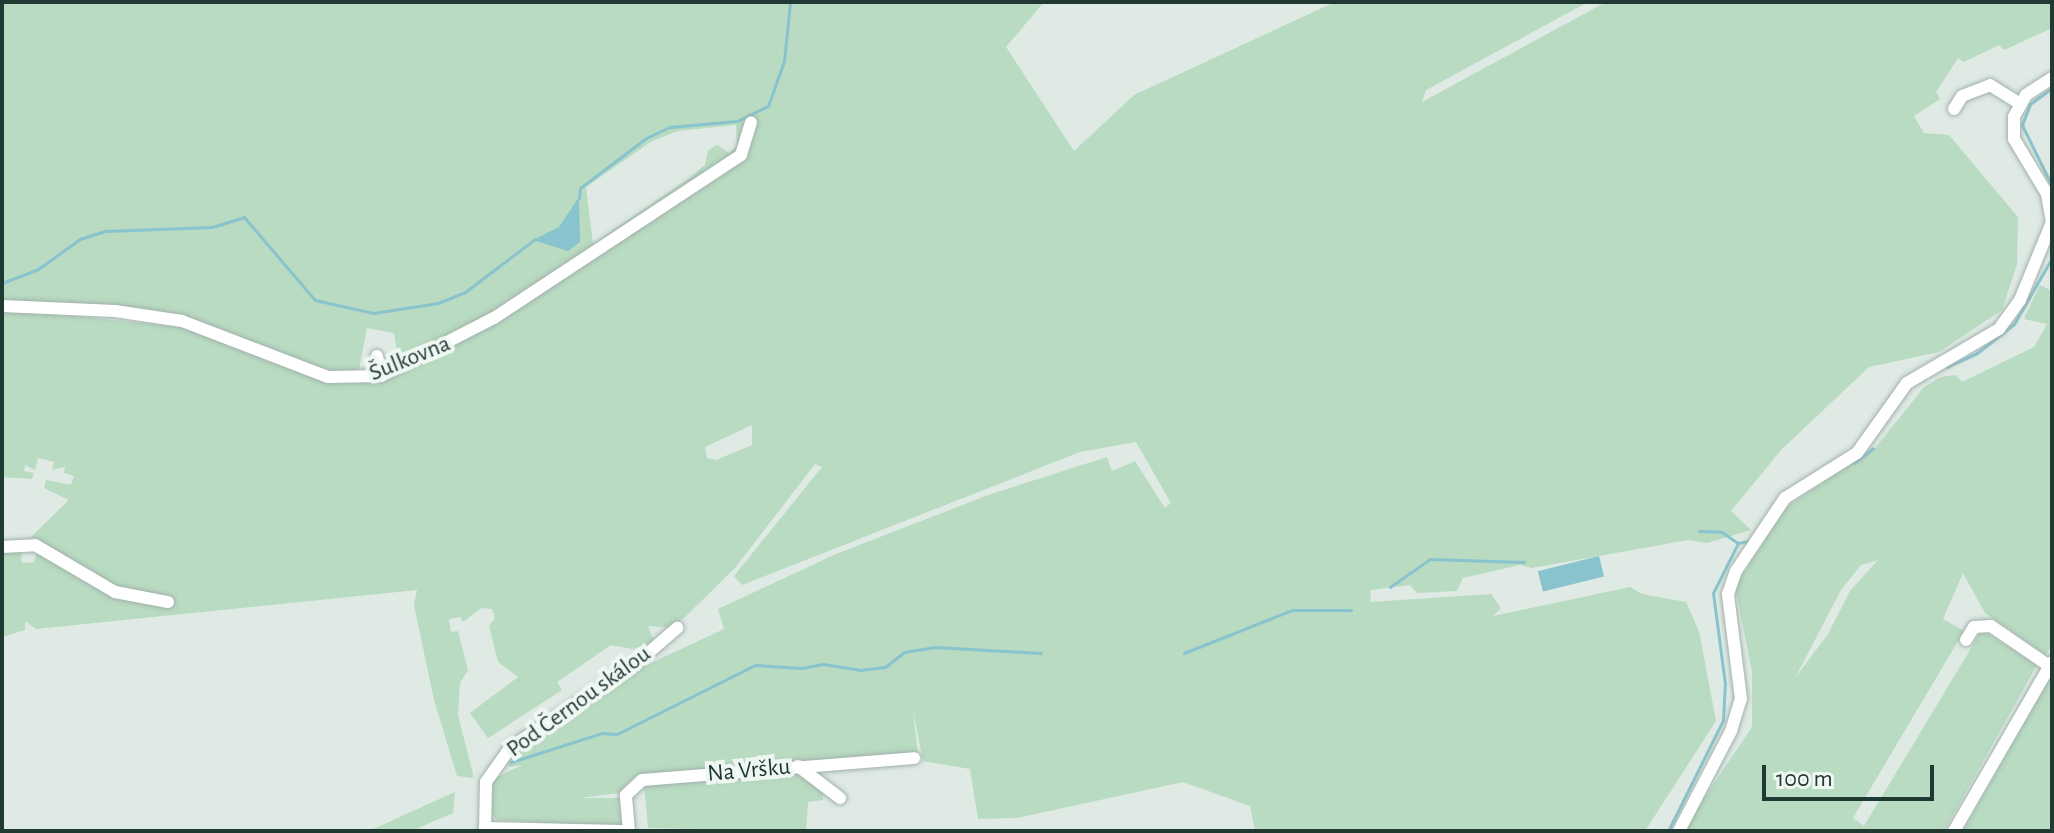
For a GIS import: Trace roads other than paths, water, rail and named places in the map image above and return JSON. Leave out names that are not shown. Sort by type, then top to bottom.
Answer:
[{"type":"street","points":[[1679,831],[1731,731],[1741,699],[1728,594],[1736,571],[1785,498],[1857,453],[1907,383],[1999,329],[2020,300],[2052,222],[2047,194],[2014,139],[2019,103],[2052,78]]},
{"type":"street","points":[[1954,109],[1962,96],[1990,85],[2019,103]]},
{"type":"street","name":"Šulkovna","points":[[2,306],[115,311],[182,321],[328,377],[381,376],[494,318],[741,155],[751,123]]},
{"type":"street","points":[[377,356],[381,376]]},
{"type":"street","points":[[2,547],[35,545],[115,592],[168,602]]},
{"type":"street","points":[[1954,831],[2051,665],[1991,626],[1974,627],[1966,640]]},
{"type":"street","name":"Pod Černou skálou","points":[[485,830],[486,782],[510,748],[632,667],[677,628]]},
{"type":"street","name":"Na Vršku","points":[[629,831],[626,795],[642,780],[914,758]]},
{"type":"street","points":[[798,766],[840,798]]},
{"type":"street","points":[[485,830],[621,831]]},
{"type":"water","points":[[579,197],[580,242],[568,251],[533,240],[559,227]]},
{"type":"water","points":[[1599,556],[1604,576],[1543,592],[1538,571]]},
{"type":"waterway","points":[[579,198],[580,188],[646,138],[670,127],[737,121],[768,106],[784,61],[790,2]]},
{"type":"waterway","points":[[2052,88],[2030,104],[2022,125],[2052,186]]},
{"type":"waterway","points":[[2,283],[38,269],[80,239],[105,231],[212,227],[244,217],[315,300],[373,313],[438,303],[465,292],[535,239]]},
{"type":"waterway","points":[[1947,367],[1977,353],[2014,324],[2052,258]]},
{"type":"waterway","points":[[1854,463],[1873,448]]},
{"type":"waterway","points":[[1699,531],[1722,532],[1738,543],[1749,541]]},
{"type":"waterway","points":[[1668,831],[1723,720],[1725,684],[1713,593],[1738,543]]},
{"type":"waterway","points":[[1390,587],[1430,559],[1524,562]]},
{"type":"waterway","points":[[1184,653],[1292,610],[1351,610]]},
{"type":"waterway","points":[[511,762],[602,733],[617,734],[755,665],[802,668],[823,664],[860,670],[885,667],[904,652],[934,647],[1041,653]]}]
